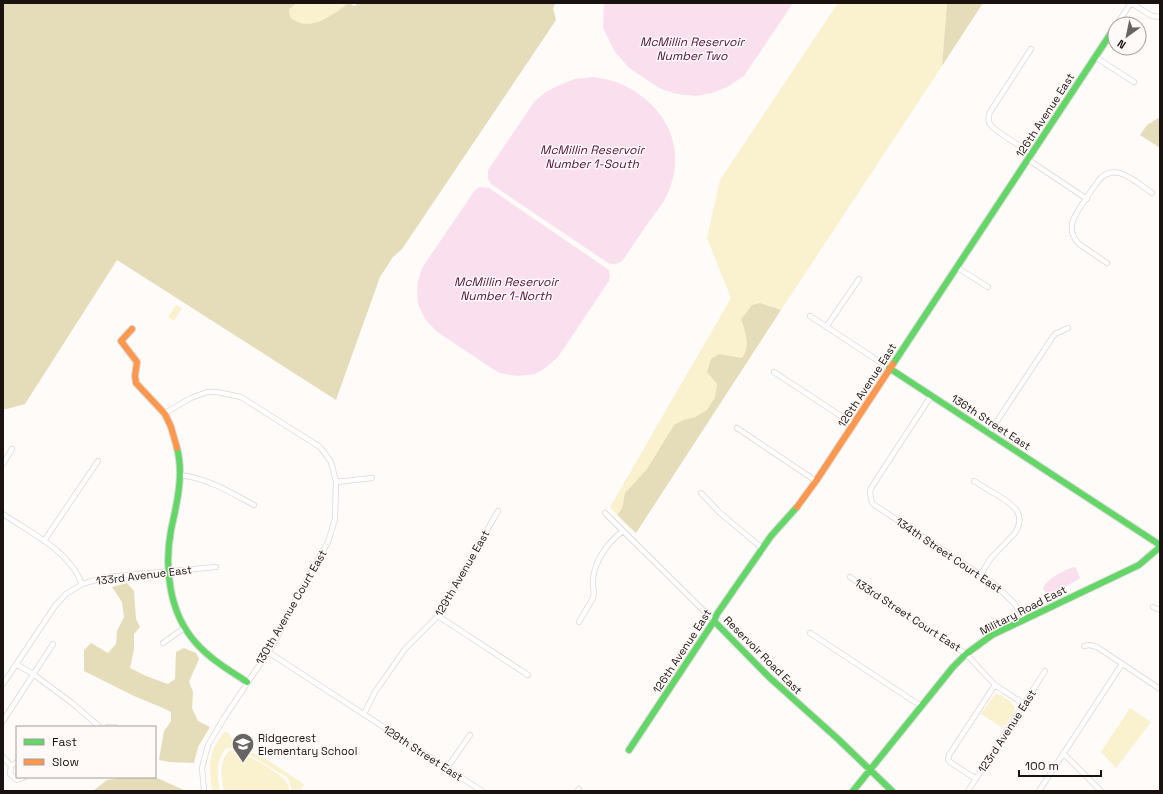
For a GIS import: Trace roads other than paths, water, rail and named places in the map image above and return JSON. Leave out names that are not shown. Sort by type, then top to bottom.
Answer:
[{"type":"street","points":[[1122,16],[1131,3],[1152,16],[1160,17]]},
{"type":"street","name":"126th Avenue East","points":[[629,750],[714,621],[717,614],[762,548],[816,481],[1107,38]]},
{"type":"street","points":[[1031,49],[990,112],[988,120],[991,126],[996,130],[1032,153]]},
{"type":"street","points":[[1095,57],[1134,82]]},
{"type":"street","points":[[1027,159],[1087,199]]},
{"type":"street","points":[[1107,263],[1079,244],[1072,232],[1072,224],[1087,199],[1103,176],[1109,172],[1118,172],[1126,175],[1152,192]]},
{"type":"street","points":[[956,267],[988,287]]},
{"type":"street","points":[[826,327],[860,279]]},
{"type":"street","name":"136th Street East","points":[[810,316],[1160,546]]},
{"type":"street","points":[[989,433],[1055,334],[1068,328]]},
{"type":"street","points":[[132,329],[122,342],[137,362],[135,380],[164,413],[169,421],[177,450],[180,475],[169,541],[168,571],[173,598],[184,628],[199,646],[212,658],[248,682]]},
{"type":"street","points":[[774,372],[853,424]]},
{"type":"street","name":"130th Avenue Court East","points":[[164,413],[190,398],[207,392],[216,392],[241,397],[320,447],[331,462],[336,482],[336,511],[331,536],[319,560],[295,600],[276,640],[224,718],[208,745],[202,768],[204,791]]},
{"type":"street","name":"134th Street Court East","points":[[931,396],[871,488],[870,496],[873,504],[981,574],[1005,593],[1024,618]]},
{"type":"street","points":[[737,428],[816,481]]},
{"type":"street","points":[[3,464],[12,449]]},
{"type":"street","points":[[44,541],[98,461]]},
{"type":"street","points":[[180,475],[193,476],[208,481],[254,504]]},
{"type":"street","points":[[336,482],[372,478]]},
{"type":"street","points":[[974,481],[1011,504],[1016,508],[1019,516],[1017,529],[991,558],[981,574]]},
{"type":"street","points":[[702,493],[726,518],[762,548]]},
{"type":"street","name":"129th Avenue East","points":[[364,714],[375,692],[405,649],[438,616],[498,511]]},
{"type":"street","points":[[3,514],[59,552],[75,570],[82,584]]},
{"type":"street","name":"Reservoir Road East","points":[[605,514],[624,531],[774,682],[823,725],[892,791]]},
{"type":"street","points":[[579,622],[593,598],[593,578],[597,564],[609,544],[624,531]]},
{"type":"street","name":"Military Road East","points":[[853,791],[920,706],[966,654],[992,635],[1024,618],[1139,565],[1160,546]]},
{"type":"street","name":"133rd Avenue East","points":[[3,684],[55,606],[66,594],[82,584],[106,577],[216,567]]},
{"type":"street","name":"133rd Street Court East","points":[[850,577],[966,654],[995,685],[1024,704]]},
{"type":"street","points":[[1153,607],[1160,610]]},
{"type":"street","points":[[438,616],[528,675]]},
{"type":"street","points":[[163,643],[184,628]]},
{"type":"street","points":[[810,634],[920,706]]},
{"type":"street","points":[[3,721],[53,644]]},
{"type":"street","points":[[1084,646],[1090,645],[1097,647],[1160,689]]},
{"type":"street","points":[[268,652],[364,714]]},
{"type":"street","points":[[16,664],[33,674],[99,726]]},
{"type":"street","points":[[1039,791],[1122,664]]},
{"type":"street","name":"123rd Avenue East","points":[[968,791],[1045,671]]},
{"type":"street","points":[[976,779],[950,762],[948,758],[995,685]]},
{"type":"street","name":"129th Street East","points":[[364,714],[482,791]]},
{"type":"street","points":[[447,768],[470,735]]},
{"type":"street","points":[[1063,753],[1101,791]]},
{"type":"street","points":[[3,757],[11,766],[10,771],[12,777],[20,780],[23,778]]},
{"type":"street","points":[[11,766],[16,763]]},
{"type":"water","name":"McMillin Reservoir Number Two","points":[[604,3],[793,3],[744,76],[727,87],[712,93],[696,96],[677,94],[661,89],[629,68],[615,52],[603,28]]},
{"type":"water","name":"McMillin Reservoir Number 1-South","points":[[593,77],[619,83],[649,102],[660,115],[668,128],[674,144],[675,160],[673,177],[666,198],[623,260],[614,264],[608,263],[491,184],[488,179],[488,170],[534,102],[547,91],[562,84],[575,79]]},
{"type":"water","name":"McMillin Reservoir Number 1-North","points":[[480,187],[489,188],[609,270],[609,281],[558,357],[544,369],[535,374],[517,376],[500,373],[493,369],[436,331],[425,319],[418,304],[418,281],[422,268],[475,190]]},
{"type":"water","points":[[1074,567],[1076,568],[1080,578],[1079,579],[1054,593],[1047,592],[1043,589],[1051,578]]},
{"type":"place","name":"Ridgecrest Elementary School","points":[[243,764]]}]
